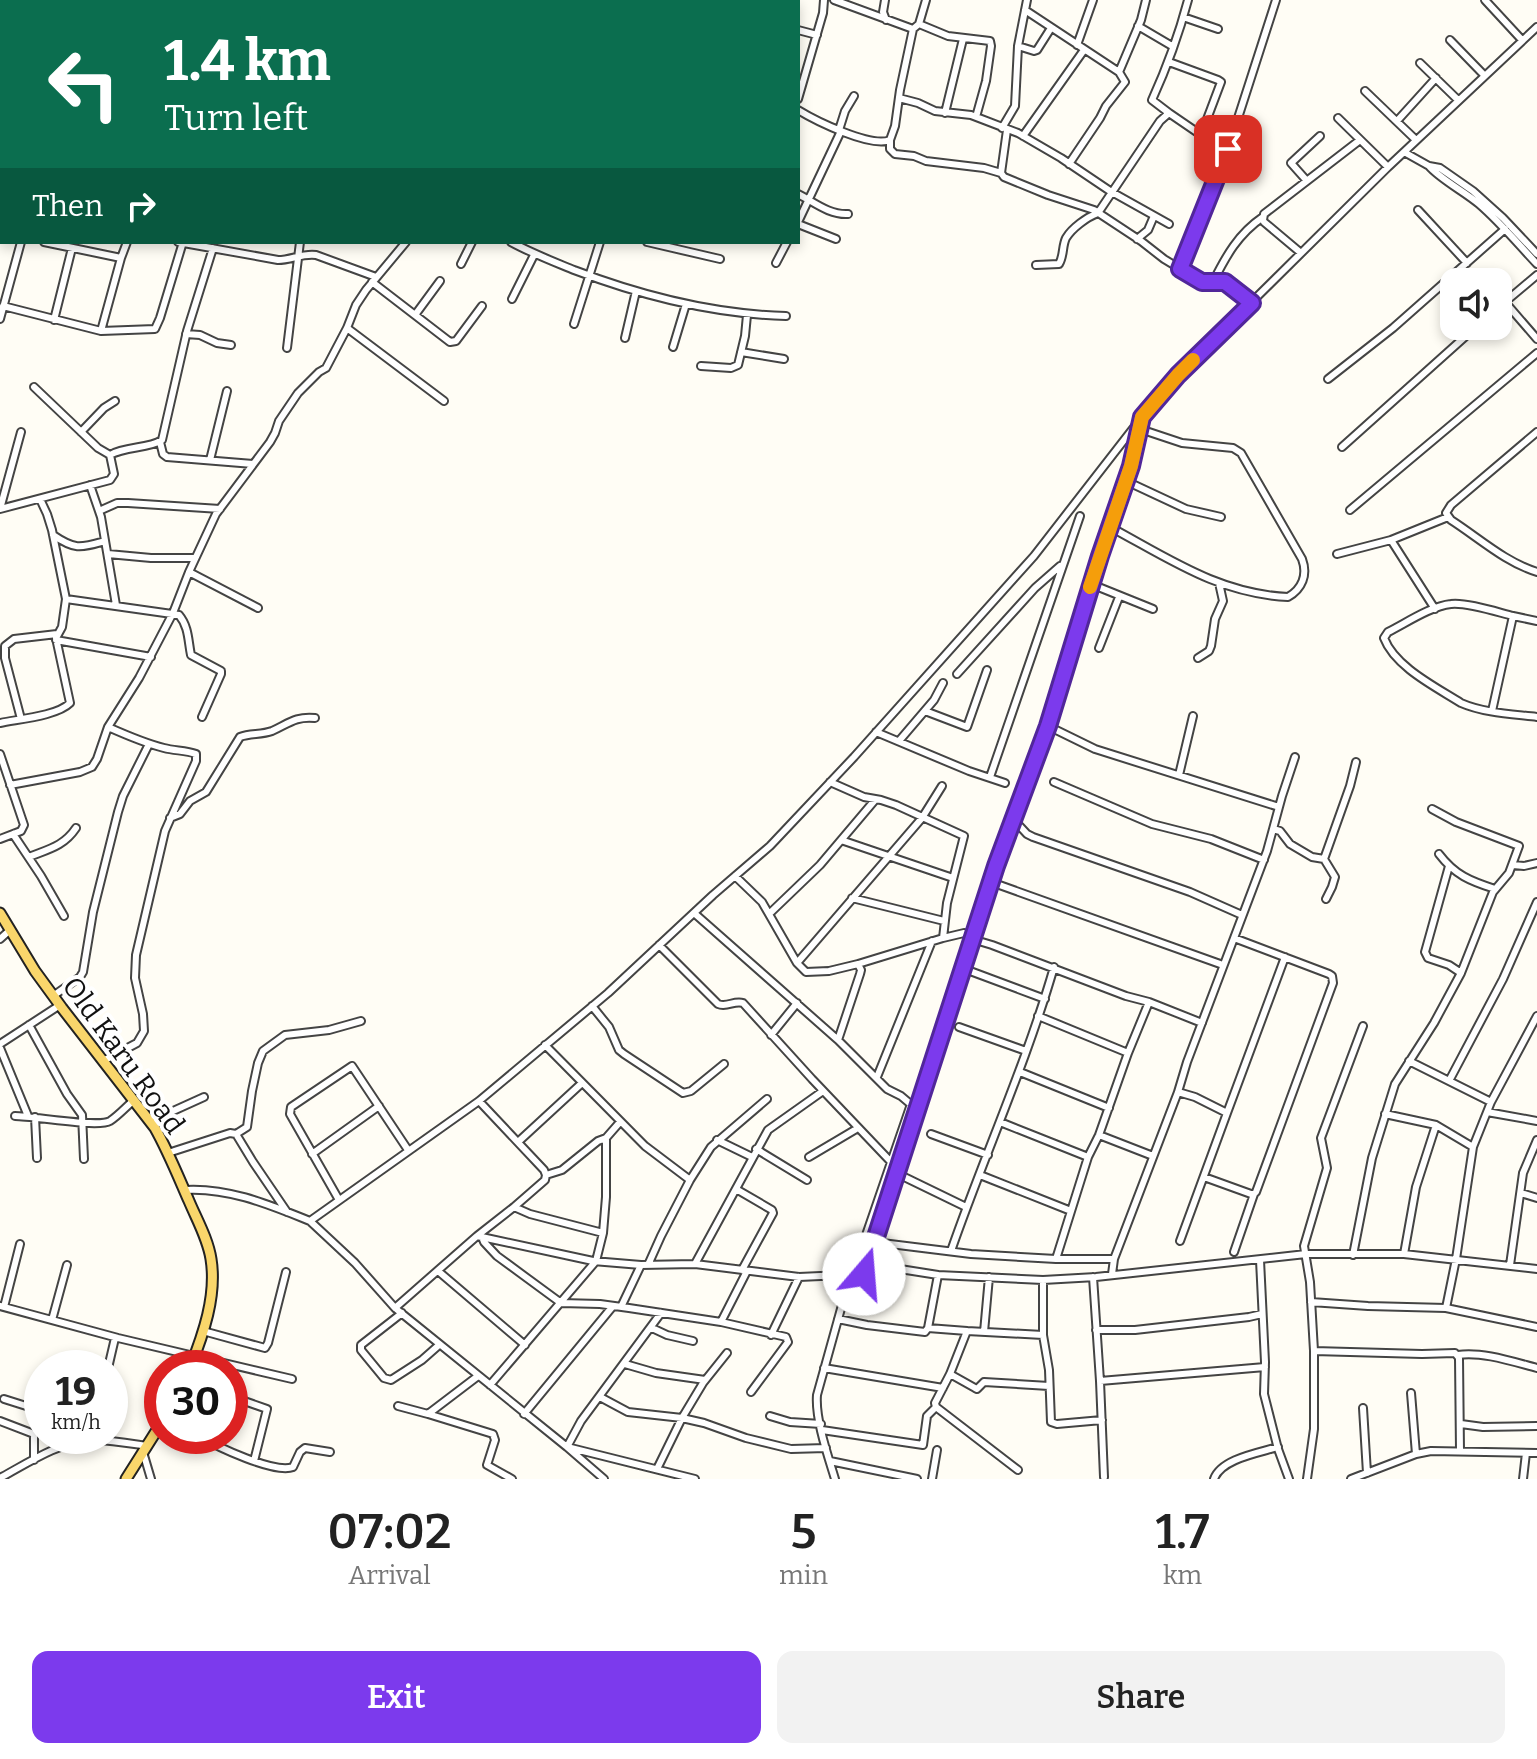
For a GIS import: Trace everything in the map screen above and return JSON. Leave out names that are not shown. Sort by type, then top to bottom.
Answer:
[{"type":"main road","name":"Old Karu Road","points":[[0,913],[53,996],[151,1121],[168,1153],[211,1261],[212,1287],[196,1350]]},
{"type":"main road","points":[[126,1479],[144,1451]]},
{"type":"street","points":[[800,92],[824,0]]},
{"type":"street","points":[[834,0],[887,20],[948,36],[988,40],[991,46],[986,81],[976,117]]},
{"type":"street","points":[[880,15],[885,0]]},
{"type":"street","points":[[926,0],[916,27],[890,140],[890,149],[895,154],[936,163],[984,168],[1048,195],[1092,209],[1202,282],[1225,282],[1252,303]]},
{"type":"street","points":[[1001,173],[1005,129],[1015,106],[1018,46],[1027,0]]},
{"type":"street","points":[[1023,136],[1081,48],[1093,0]]},
{"type":"street","points":[[1119,72],[1146,0]]},
{"type":"street","points":[[1188,0],[1169,62],[1152,100],[1201,135],[1228,149]]},
{"type":"street","points":[[1180,269],[1228,149],[1276,0]]},
{"type":"street","points":[[1485,0],[1522,40]]},
{"type":"street","points":[[823,13],[836,5],[846,5]]},
{"type":"street","points":[[1025,10],[1119,72],[1125,82],[1069,164]]},
{"type":"street","points":[[1183,17],[1218,29]]},
{"type":"street","points":[[1138,26],[1172,46]]},
{"type":"street","points":[[310,1221],[479,1101],[592,1006],[770,846],[1034,556],[1178,375],[1388,167],[1537,27]]},
{"type":"street","points":[[1018,46],[1037,50],[1051,28]]},
{"type":"street","points":[[800,31],[817,35]]},
{"type":"street","points":[[945,113],[963,39]]},
{"type":"street","points":[[1450,40],[1484,75]]},
{"type":"street","points":[[1169,62],[1221,82],[1201,135]]},
{"type":"street","points":[[1420,63],[1458,100]]},
{"type":"street","points":[[1397,121],[1436,78]]},
{"type":"street","points":[[1365,91],[1416,140]]},
{"type":"street","points":[[800,219],[854,96]]},
{"type":"street","points":[[899,98],[935,111],[976,117],[1023,136],[1169,224]]},
{"type":"street","points":[[800,111],[840,131],[883,143],[890,140]]},
{"type":"street","points":[[1036,265],[1059,264],[1067,237],[1088,217],[1098,213],[1160,121],[1169,113]]},
{"type":"street","points":[[1338,118],[1388,167]]},
{"type":"street","points":[[1307,181],[1291,163],[1320,136]]},
{"type":"street","points":[[1213,282],[1235,242],[1252,224],[1360,140]]},
{"type":"street","points":[[1404,152],[1429,166],[1440,168],[1473,191],[1537,254]]},
{"type":"street","points":[[1429,166],[1484,208],[1537,264]]},
{"type":"street","points":[[800,195],[822,208],[848,214]]},
{"type":"street","points":[[1418,210],[1467,263]]},
{"type":"street","points":[[1137,239],[1148,230],[1154,216]]},
{"type":"street","points":[[1263,217],[1264,222],[1301,253]]},
{"type":"street","points":[[800,224],[836,239]]},
{"type":"street","points":[[1328,379],[1393,328],[1505,229]]},
{"type":"street","points":[[1148,230],[1151,249]]},
{"type":"street","points":[[0,316],[20,244]]},
{"type":"street","points":[[53,244],[121,258]]},
{"type":"street","points":[[101,331],[126,244]]},
{"type":"street","points":[[3,306],[101,331],[155,329],[180,244]]},
{"type":"street","points":[[192,244],[278,260],[316,255],[374,279],[448,341],[454,342],[482,306]]},
{"type":"street","points":[[287,348],[300,244]]},
{"type":"street","points":[[10,785],[92,767],[108,727],[151,657],[173,613],[195,558],[220,509],[270,442],[279,421],[298,393],[326,368],[356,305],[404,244]]},
{"type":"street","points":[[461,264],[471,244]]},
{"type":"street","points":[[515,244],[534,255],[636,291],[747,315],[786,316]]},
{"type":"street","points":[[574,324],[599,244]]},
{"type":"street","points":[[776,263],[786,244]]},
{"type":"street","points":[[676,245],[693,254],[720,259]]},
{"type":"street","points":[[54,320],[72,248]]},
{"type":"street","points":[[213,248],[186,334],[160,442],[167,457],[253,464]]},
{"type":"street","points":[[512,299],[534,255]]},
{"type":"street","points":[[1512,296],[1537,275]]},
{"type":"street","points":[[415,315],[440,281]]},
{"type":"street","points":[[625,338],[636,291]]},
{"type":"street","points":[[673,347],[686,304]]},
{"type":"street","points":[[1512,310],[1537,339]]},
{"type":"street","points":[[701,366],[736,367],[747,315]]},
{"type":"street","points":[[347,328],[444,401]]},
{"type":"street","points":[[186,334],[231,345]]},
{"type":"street","points":[[1342,447],[1461,340]]},
{"type":"street","points":[[741,352],[784,359]]},
{"type":"street","points":[[1350,510],[1537,353]]},
{"type":"street","points":[[21,432],[0,509],[90,485],[112,478],[114,474],[110,455],[98,448],[34,387]]},
{"type":"street","points":[[210,460],[227,391]]},
{"type":"street","points":[[81,432],[115,401]]},
{"type":"street","points":[[864,1274],[914,1107],[1048,726],[1126,481],[1142,417]]},
{"type":"street","points":[[1110,527],[1151,551],[1219,583],[1246,591],[1288,597],[1297,591],[1303,581],[1305,566],[1241,453],[1233,448],[1182,443],[1140,429]]},
{"type":"street","points":[[1537,432],[1451,505],[1446,513],[1502,556],[1537,572]]},
{"type":"street","points":[[110,455],[160,442]]},
{"type":"street","points":[[1126,481],[1186,509],[1221,517]]},
{"type":"street","points":[[90,485],[99,511],[116,605]]},
{"type":"street","points":[[0,723],[55,712],[68,707],[70,703],[56,637],[62,627],[66,599],[53,535],[40,499]]},
{"type":"street","points":[[99,511],[117,503],[220,509]]},
{"type":"street","points":[[990,777],[1080,516]]},
{"type":"street","points":[[1337,554],[1391,540],[1448,517]]},
{"type":"street","points":[[53,535],[79,548],[105,541]]},
{"type":"street","points":[[1391,540],[1435,609]]},
{"type":"street","points":[[108,554],[195,558]]},
{"type":"street","points":[[957,674],[1035,588],[1063,564]]},
{"type":"street","points":[[189,572],[258,608]]},
{"type":"street","points":[[1198,658],[1211,646],[1215,619],[1223,601],[1219,583]]},
{"type":"street","points":[[1091,584],[1153,609]]},
{"type":"street","points":[[1099,648],[1119,597]]},
{"type":"street","points":[[66,599],[179,615],[188,634],[191,655],[221,671],[202,717]]},
{"type":"street","points":[[1537,621],[1450,604],[1388,632],[1384,638],[1411,671],[1461,703],[1537,717]]},
{"type":"street","points":[[1492,711],[1513,616]]},
{"type":"street","points":[[21,719],[5,658],[5,646],[14,639],[56,637],[151,657]]},
{"type":"street","points":[[925,711],[967,727],[987,670]]},
{"type":"street","points":[[899,741],[941,690],[943,683]]},
{"type":"street","points":[[1179,775],[1193,716]]},
{"type":"street","points":[[170,818],[180,814],[190,801],[206,792],[240,737],[270,732],[288,721],[315,718]]},
{"type":"street","points":[[1048,726],[1095,749],[1279,807]]},
{"type":"street","points":[[103,1061],[137,1043],[144,1031],[134,967],[165,831],[196,761],[196,754],[149,744],[108,727]]},
{"type":"street","points":[[876,732],[1005,783]]},
{"type":"street","points":[[53,996],[83,972],[93,912],[118,812],[149,744]]},
{"type":"street","points":[[0,754],[24,825],[21,831],[0,839]]},
{"type":"street","points":[[1112,1274],[1114,1259],[1264,860],[1295,757]]},
{"type":"street","points":[[1324,859],[1356,762]]},
{"type":"street","points":[[830,782],[896,805],[964,836],[944,921],[943,938]]},
{"type":"street","points":[[1054,782],[1152,824],[1211,839],[1264,860]]},
{"type":"street","points":[[797,963],[922,818],[942,786]]},
{"type":"street","points":[[769,914],[820,865],[875,800]]},
{"type":"street","points":[[1353,1255],[1372,1158],[1395,1084],[1461,973],[1495,889],[1509,873],[1519,846],[1456,822],[1432,809]]},
{"type":"street","points":[[1013,819],[1033,837],[1190,892],[1242,915]]},
{"type":"street","points":[[29,857],[60,844],[76,828]]},
{"type":"street","points":[[1273,829],[1280,831],[1290,844],[1312,857],[1324,859],[1335,877],[1326,899]]},
{"type":"street","points":[[13,834],[64,916]]},
{"type":"street","points":[[841,840],[953,878]]},
{"type":"street","points":[[1439,854],[1449,866],[1471,881],[1495,889]]},
{"type":"street","points":[[1513,865],[1537,863]]},
{"type":"street","points":[[1449,866],[1425,952],[1428,958],[1461,973]]},
{"type":"street","points":[[735,876],[762,902],[797,963],[806,972],[858,964],[963,933],[972,939],[1202,1023]]},
{"type":"street","points":[[991,882],[1223,965]]},
{"type":"street","points":[[852,898],[944,921]]},
{"type":"street","points":[[1449,1081],[1503,979],[1537,902]]},
{"type":"street","points":[[694,913],[838,1040],[887,1089],[914,1107]]},
{"type":"street","points":[[0,939],[10,930]]},
{"type":"street","points":[[1234,938],[1329,974],[1333,983],[1234,1252]]},
{"type":"street","points":[[877,1077],[932,941]]},
{"type":"street","points":[[659,945],[718,1004],[743,1003],[894,1168],[966,1207]]},
{"type":"street","points":[[1180,1241],[1285,957]]},
{"type":"street","points":[[838,1040],[859,978],[861,970],[858,964]]},
{"type":"street","points":[[951,1251],[1020,1072],[1054,967]]},
{"type":"street","points":[[970,971],[1045,999]]},
{"type":"street","points":[[1056,1259],[1088,1157],[1149,1002]]},
{"type":"street","points":[[771,1035],[797,1003]]},
{"type":"street","points":[[37,1158],[31,1117],[0,1046],[60,1005]]},
{"type":"street","points":[[592,1006],[609,1027],[619,1050],[676,1090],[683,1093],[691,1091],[724,1064]]},
{"type":"street","points":[[1038,1016],[1128,1053]]},
{"type":"street","points":[[1446,1308],[1473,1147],[1491,1102],[1537,1016]]},
{"type":"street","points":[[168,1153],[230,1133],[236,1134],[247,1127],[258,1063],[263,1051],[285,1035],[329,1030],[361,1021]]},
{"type":"street","points":[[29,1025],[79,1110],[84,1159]]},
{"type":"street","points":[[1307,1479],[1314,1429],[1314,1351],[1304,1246],[1327,1168],[1321,1138],[1363,1026]]},
{"type":"street","points":[[959,1027],[1026,1051]]},
{"type":"street","points":[[545,1045],[645,1146],[690,1180]]},
{"type":"street","points":[[1409,1061],[1491,1102]]},
{"type":"street","points":[[339,1200],[290,1114],[291,1107],[352,1066],[408,1150]]},
{"type":"street","points":[[1020,1072],[1109,1108]]},
{"type":"street","points":[[518,1142],[582,1083]]},
{"type":"street","points":[[695,1264],[770,1128],[823,1091]]},
{"type":"street","points":[[1178,1092],[1227,1113]]},
{"type":"street","points":[[151,1121],[204,1097]]},
{"type":"street","points":[[524,1414],[617,1306],[661,1236],[690,1180],[717,1140],[767,1099]]},
{"type":"street","points":[[15,1116],[90,1124],[108,1122],[134,1100]]},
{"type":"street","points":[[439,1345],[391,1380],[384,1378],[361,1350],[361,1345],[438,1271],[545,1180],[544,1170],[479,1101]]},
{"type":"street","points":[[312,1154],[379,1106]]},
{"type":"street","points":[[1487,1112],[1537,1121]]},
{"type":"street","points":[[1385,1114],[1436,1125],[1473,1147]]},
{"type":"street","points":[[546,1175],[562,1170],[606,1138],[620,1122]]},
{"type":"street","points":[[1000,1122],[1088,1157]]},
{"type":"street","points":[[1404,1254],[1416,1187],[1436,1125]]},
{"type":"street","points":[[809,1157],[858,1128]]},
{"type":"street","points":[[236,1134],[288,1212]]},
{"type":"street","points":[[931,1134],[988,1155]]},
{"type":"street","points":[[1099,1135],[1153,1156]]},
{"type":"street","points":[[490,1385],[596,1261],[603,1233],[606,1197],[606,1138]]},
{"type":"street","points":[[717,1140],[752,1157]]},
{"type":"street","points":[[1510,1265],[1526,1164],[1537,1143]]},
{"type":"street","points":[[756,1149],[807,1180]]},
{"type":"street","points":[[835,1479],[816,1401],[853,1274],[894,1168]]},
{"type":"street","points":[[980,1175],[1071,1211]]},
{"type":"street","points":[[1204,1177],[1254,1194]]},
{"type":"street","points":[[721,1322],[773,1213],[736,1189]]},
{"type":"street","points":[[184,1190],[217,1191],[270,1205],[310,1221],[355,1263],[398,1311],[604,1479]]},
{"type":"street","points":[[1521,1193],[1537,1198]]},
{"type":"street","points":[[514,1207],[603,1233]]},
{"type":"street","points":[[480,1236],[596,1261],[644,1265],[695,1264],[799,1277],[900,1269],[938,1275],[1043,1280],[1306,1254],[1404,1254],[1537,1269]]},
{"type":"street","points":[[480,1236],[497,1256],[561,1303],[617,1306],[721,1322],[786,1337],[788,1342],[751,1392]]},
{"type":"street","points":[[882,1243],[1056,1259],[1114,1259]]},
{"type":"street","points":[[20,1244],[2,1306],[165,1350]]},
{"type":"street","points":[[1260,1260],[1264,1394],[1289,1479]]},
{"type":"street","points":[[52,1320],[67,1265]]},
{"type":"street","points":[[438,1271],[525,1345]]},
{"type":"street","points":[[203,1331],[265,1348],[286,1272]]},
{"type":"street","points":[[928,1328],[938,1275]]},
{"type":"street","points":[[771,1335],[799,1277]]},
{"type":"street","points":[[984,1332],[989,1277]]},
{"type":"street","points":[[1093,1277],[1104,1477]]},
{"type":"street","points":[[1043,1280],[1043,1335],[1049,1370],[1051,1420],[1054,1423],[1102,1420]]},
{"type":"street","points":[[1311,1302],[1446,1308],[1537,1327]]},
{"type":"street","points":[[567,1447],[581,1421],[661,1313]]},
{"type":"street","points":[[1096,1330],[1135,1330],[1262,1314]]},
{"type":"street","points":[[838,1319],[922,1332],[928,1328],[1043,1335]]},
{"type":"street","points":[[652,1328],[693,1341]]},
{"type":"street","points":[[770,1416],[923,1445],[927,1416],[936,1407],[935,1403],[967,1331]]},
{"type":"street","points":[[112,1350],[115,1338]]},
{"type":"street","points":[[1314,1351],[1455,1353],[1537,1368]]},
{"type":"street","points":[[657,1469],[682,1418],[705,1380],[727,1353]]},
{"type":"street","points":[[1458,1355],[1460,1451]]},
{"type":"street","points":[[625,1364],[656,1373],[705,1380]]},
{"type":"street","points":[[1100,1381],[1265,1367]]},
{"type":"street","points":[[824,1368],[943,1388]]},
{"type":"street","points":[[248,1369],[292,1379]]},
{"type":"street","points":[[950,1374],[977,1389],[984,1382],[1049,1386]]},
{"type":"street","points":[[428,1414],[478,1376]]},
{"type":"street","points":[[1411,1393],[1416,1454]]},
{"type":"street","points":[[600,1397],[628,1412],[682,1418],[791,1449],[826,1448]]},
{"type":"street","points":[[4,1399],[24,1405]]},
{"type":"street","points":[[248,1402],[267,1409],[254,1461]]},
{"type":"street","points":[[398,1406],[493,1434],[495,1440],[486,1463],[512,1479]]},
{"type":"street","points":[[936,1407],[1018,1470]]},
{"type":"street","points":[[1363,1408],[1367,1473]]},
{"type":"street","points":[[0,1421],[34,1434],[34,1460]]},
{"type":"street","points":[[1461,1424],[1483,1427],[1537,1426]]},
{"type":"street","points":[[236,1454],[287,1470],[293,1467],[302,1449],[310,1447],[330,1452]]},
{"type":"street","points":[[567,1447],[695,1479]]},
{"type":"street","points":[[1214,1479],[1217,1471],[1230,1462],[1278,1447]]},
{"type":"street","points":[[932,1479],[937,1450]]},
{"type":"street","points":[[1351,1479],[1431,1451],[1537,1453]]},
{"type":"street","points":[[1523,1479],[1526,1453]]},
{"type":"street","points":[[0,1478],[48,1454]]},
{"type":"street","points":[[146,1454],[151,1479]]},
{"type":"street","points":[[830,1461],[917,1479]]},
{"type":"slow traffic","points":[[1090,587],[1131,466],[1142,417],[1193,360]]},
{"type":"route","points":[[864,1274],[996,866],[1048,726],[1131,466],[1142,417],[1178,375],[1252,303],[1221,280],[1202,282],[1180,269],[1228,149]]}]
